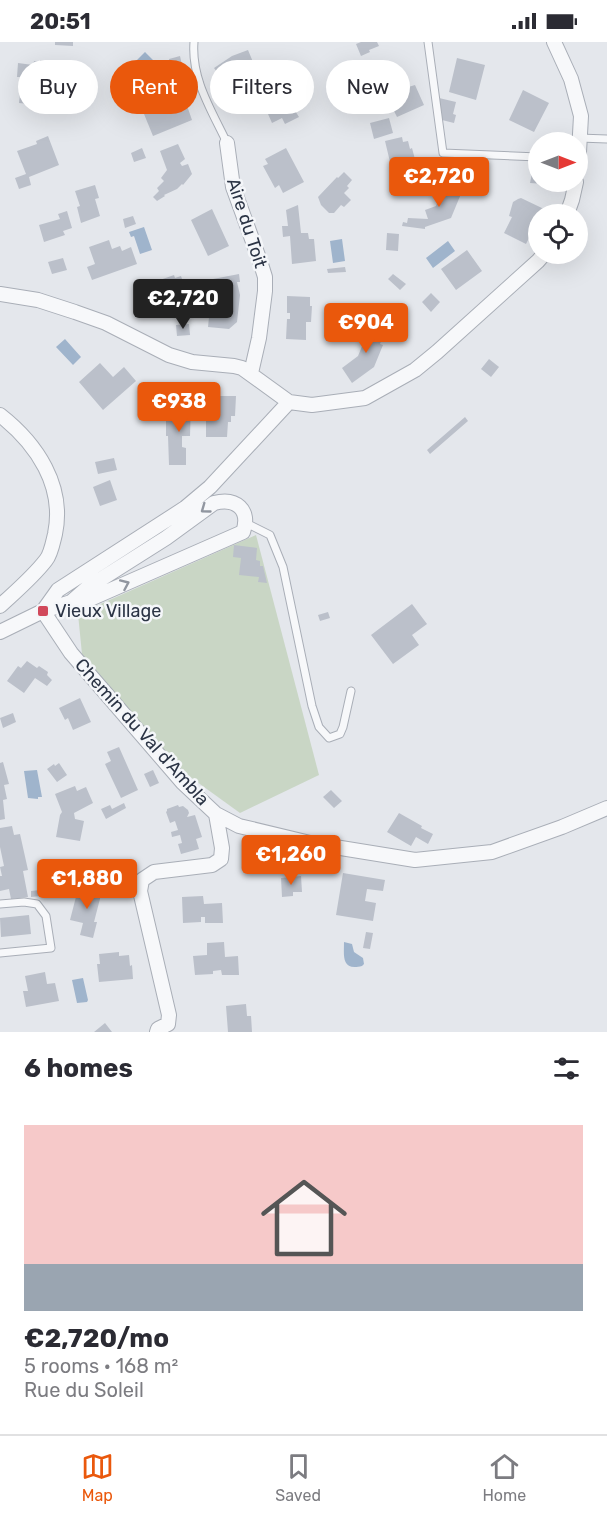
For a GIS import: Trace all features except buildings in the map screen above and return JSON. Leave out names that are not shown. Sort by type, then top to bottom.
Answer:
[{"type":"street","points":[[554,42],[571,79],[581,116],[580,132]]},
{"type":"street","name":"Aire du Toit","points":[[227,143],[232,187],[265,277],[259,338],[251,374]]},
{"type":"street","points":[[0,294],[38,300],[106,323],[168,355],[192,362],[234,366],[251,374],[289,402],[312,405],[365,398],[415,370],[535,264]]},
{"type":"street","points":[[43,611],[58,590],[185,508],[210,487],[289,402]]},
{"type":"street","points":[[0,415],[15,427],[41,460],[52,482],[57,503],[57,521],[47,559],[0,606]]},
{"type":"street","points":[[0,632],[43,611],[71,602],[87,588],[166,538],[214,503],[222,501],[241,507],[246,524],[243,532],[81,603],[71,602]]},
{"type":"street","name":"Chemin du Val d'Ambla","points":[[43,611],[79,662],[183,783],[216,814],[239,826],[310,843],[415,860],[492,852],[607,808]]},
{"type":"street","points":[[157,1032],[158,1029],[168,1024],[169,1016],[140,891],[142,880],[154,872],[212,864],[221,859],[222,848],[216,814]]},
{"type":"lane","points":[[194,42],[193,54],[198,83],[227,143]]},
{"type":"lane","points":[[428,42],[443,153],[528,157]]},
{"type":"lane","points":[[588,138],[607,139]]},
{"type":"lane","points":[[246,524],[270,535],[279,556],[312,706],[319,727],[329,738],[340,734],[351,691]]},
{"type":"lane","points":[[0,904],[24,902],[37,904],[46,916],[51,948],[0,953]]},
{"type":"green space","points":[[256,535],[319,775],[240,813],[175,766],[82,654],[78,614]]},
{"type":"water","points":[[145,52],[153,60],[137,60]]},
{"type":"water","points":[[144,227],[152,250],[140,254],[134,236],[131,237],[129,232]]},
{"type":"water","points":[[342,239],[345,261],[333,263],[330,241]]},
{"type":"water","points":[[448,241],[455,251],[433,268],[426,258]]},
{"type":"water","points":[[65,339],[81,357],[73,365],[56,347]]},
{"type":"water","points":[[37,770],[42,797],[28,798],[24,771]]},
{"type":"water","points":[[344,942],[352,944],[354,952],[363,958],[362,966],[355,967],[347,964],[344,957]]},
{"type":"water","points":[[83,978],[88,1000],[77,1003],[72,980]]},
{"type":"place","name":"Vieux Village","points":[[43,611]]}]
